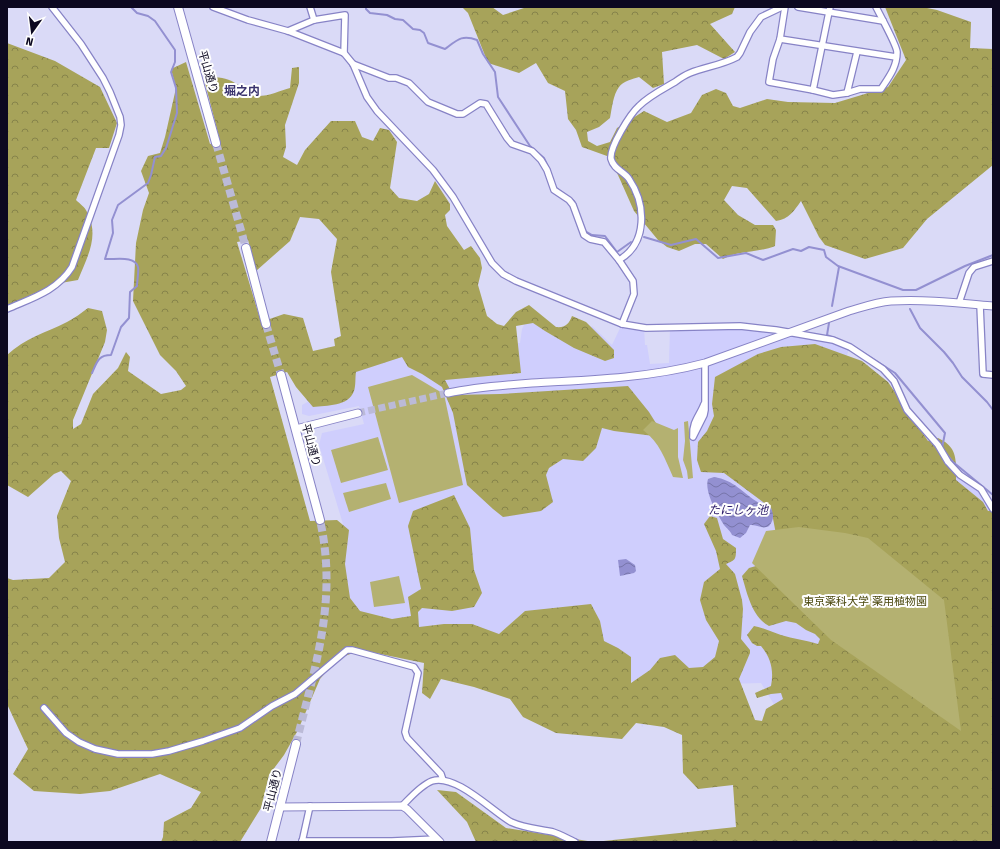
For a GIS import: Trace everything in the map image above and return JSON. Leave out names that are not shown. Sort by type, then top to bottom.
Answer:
[{"type":"main road","name":"平山通り","points":[[178,7],[216,143]]},
{"type":"main road","points":[[246,248],[266,324]]},
{"type":"main road","name":"平山通り","points":[[281,375],[320,520]]},
{"type":"main road","name":"平山通り","points":[[271,842],[296,744]]},
{"type":"street","points":[[7,309],[52,289],[64,278],[72,267],[121,126],[119,113],[104,78],[81,44],[52,7]]},
{"type":"street","points":[[213,7],[248,20],[288,31],[344,53],[353,64],[367,97],[377,111],[433,170],[453,197],[492,263],[503,274],[516,281],[622,324],[646,328],[740,326],[790,331],[833,340],[850,347],[883,369],[894,381],[907,410],[938,445],[948,462],[960,475],[981,489],[993,509]]},
{"type":"street","points":[[310,7],[314,20]]},
{"type":"street","points":[[619,260],[634,247],[640,236],[642,220],[641,207],[636,191],[628,177],[615,168],[611,159],[612,152],[623,128],[633,112],[653,95],[691,72],[737,57],[750,32],[761,17],[782,7]]},
{"type":"street","points":[[785,7],[780,39],[773,59],[769,82],[834,95],[847,93],[860,88],[881,89],[892,72],[897,50],[876,7]]},
{"type":"street","points":[[798,7],[829,9],[883,20]]},
{"type":"street","points":[[813,90],[829,9]]},
{"type":"street","points":[[288,31],[314,20],[344,15],[344,53]]},
{"type":"street","points":[[780,39],[896,58]]},
{"type":"street","points":[[847,93],[857,52]]},
{"type":"street","points":[[353,64],[389,78],[396,78],[409,83],[428,102],[457,114],[463,114],[480,104],[486,104],[512,144],[532,151],[541,160],[547,170],[554,190],[569,200],[573,205],[584,235],[590,239],[604,242],[633,280],[634,294],[622,324]]},
{"type":"street","points":[[959,303],[969,273],[974,267],[993,261]]},
{"type":"street","points":[[448,393],[493,386],[646,375],[680,369],[704,363],[790,331],[870,305],[890,301],[916,300],[993,306]]},
{"type":"street","points":[[980,305],[983,374],[993,375]]},
{"type":"street","points":[[704,363],[705,402],[704,416],[693,437],[695,420],[705,402]]},
{"type":"street","points":[[296,428],[358,413]]},
{"type":"street","points":[[44,708],[66,733],[79,742],[95,749],[118,754],[152,754],[170,751],[240,728],[272,706],[295,694],[348,650],[352,650],[414,667],[418,673],[405,732],[407,738],[441,774],[443,780]]},
{"type":"street","points":[[402,806],[424,786],[432,781],[443,780],[452,782],[481,800],[513,823],[555,833],[575,842]]},
{"type":"street","points":[[280,806],[402,806],[439,840]]},
{"type":"street","points":[[310,806],[302,841],[439,840]]},
{"type":"shaded area","points":[[532,309],[579,346],[592,326],[612,345],[622,324],[644,328],[645,345],[647,345],[650,364],[669,363],[670,327],[740,326],[790,331],[850,347],[845,360],[867,409],[897,387],[907,410],[948,462],[981,489],[993,509],[993,644],[775,706],[761,683],[686,685],[651,710],[642,727],[638,710],[636,681],[610,683],[335,618],[345,543],[343,524],[319,445],[322,433],[364,424],[359,406],[309,416],[302,414],[302,405],[327,391],[342,371],[444,346],[520,343],[522,329]]},
{"type":"green space","points":[[462,7],[492,7],[503,15],[527,7],[735,7],[732,14],[710,24],[735,52],[724,59],[697,45],[662,52],[664,84],[653,88],[639,77],[623,83],[617,90],[614,98],[610,118],[599,127],[587,132],[588,141],[597,146],[610,142],[617,128],[644,111],[667,122],[691,113],[702,95],[716,89],[726,93],[733,106],[740,108],[767,99],[788,102],[835,103],[888,87],[906,60],[885,7],[922,7],[937,10],[971,22],[970,48],[993,49],[993,165],[927,219],[903,248],[865,259],[825,245],[819,237],[801,201],[788,216],[776,221],[747,188],[732,186],[724,200],[738,215],[755,225],[773,225],[776,230],[775,246],[762,250],[735,254],[723,259],[706,244],[695,244],[679,251],[667,247],[658,240],[634,211],[618,175],[607,156],[582,147],[576,130],[568,119],[565,91],[548,83],[536,63],[519,73],[488,63],[468,13]]},
{"type":"green space","points":[[7,43],[55,61],[100,87],[117,123],[109,148],[96,148],[76,200],[86,210],[91,221],[92,230],[91,246],[78,280],[55,284],[7,306]]},
{"type":"green space","points":[[186,62],[210,144],[220,141],[204,79],[219,77],[228,79],[250,94],[261,96],[290,88],[292,68],[299,67],[299,83],[285,125],[286,147],[283,157],[297,165],[305,150],[331,121],[355,121],[362,137],[373,141],[380,128],[389,130],[397,142],[390,188],[399,198],[417,201],[429,194],[435,181],[450,204],[450,210],[445,215],[447,226],[464,250],[471,246],[480,258],[482,268],[478,285],[487,316],[497,324],[504,326],[516,312],[529,305],[556,327],[562,327],[570,321],[572,316],[586,322],[614,350],[614,358],[605,361],[574,348],[533,323],[516,326],[521,373],[445,380],[453,395],[500,394],[628,386],[649,412],[659,428],[654,436],[602,428],[596,448],[583,461],[563,459],[549,468],[546,475],[553,502],[541,511],[503,517],[467,485],[453,413],[442,387],[408,367],[402,357],[356,372],[355,389],[351,396],[342,403],[331,405],[313,407],[296,387],[287,372],[270,377],[310,521],[337,520],[349,530],[345,564],[350,598],[360,611],[392,619],[411,616],[408,597],[421,589],[408,526],[413,511],[454,495],[470,528],[474,570],[482,593],[474,607],[452,611],[422,608],[418,612],[419,627],[444,624],[472,624],[499,634],[525,611],[591,604],[600,621],[604,641],[631,657],[631,683],[650,670],[660,658],[675,655],[689,668],[703,667],[715,657],[719,641],[706,620],[700,600],[704,582],[720,569],[716,551],[704,524],[710,516],[717,518],[723,539],[736,548],[735,559],[726,564],[735,574],[743,609],[741,639],[750,650],[739,679],[755,720],[762,721],[766,709],[783,699],[781,693],[757,698],[755,693],[771,686],[772,669],[767,655],[761,646],[757,646],[752,643],[747,635],[754,626],[818,644],[820,639],[815,634],[796,623],[786,621],[769,626],[758,617],[751,604],[742,576],[749,568],[763,564],[779,550],[771,508],[724,473],[701,472],[697,460],[698,442],[707,431],[714,416],[712,404],[715,377],[758,354],[781,347],[815,344],[862,361],[888,382],[928,441],[938,438],[949,446],[956,460],[956,480],[983,502],[988,511],[993,510],[993,842],[594,842],[736,827],[733,785],[698,789],[683,773],[682,735],[664,727],[636,723],[622,739],[556,733],[523,717],[510,699],[474,687],[441,679],[430,699],[422,693],[424,663],[361,650],[337,659],[320,679],[298,730],[284,755],[269,775],[261,808],[240,842],[161,842],[163,837],[164,822],[191,808],[201,792],[160,774],[110,791],[80,794],[34,791],[13,774],[28,749],[7,704],[7,578],[13,580],[49,578],[65,562],[59,538],[57,516],[71,481],[61,471],[54,474],[28,497],[7,485],[7,355],[21,344],[70,320],[88,308],[102,311],[107,330],[105,342],[73,420],[73,429],[81,424],[93,394],[118,368],[126,352],[130,357],[128,371],[161,394],[181,390],[186,386],[176,371],[160,355],[133,301],[136,243],[143,210],[149,193],[141,171],[148,156],[160,153],[165,137],[176,88],[171,69]],"holes":[[[300,217],[319,219],[337,239],[331,272],[341,336],[334,339],[335,346],[313,351],[303,318],[284,314],[261,322],[237,242],[248,240],[256,271],[290,241]]]},
{"type":"green space","points":[[412,375],[444,394],[463,485],[399,503],[368,387]]},
{"type":"green space","points":[[652,421],[674,430],[678,428],[678,457],[683,478],[673,477],[658,446],[643,430]]},
{"type":"green space","points":[[688,421],[693,478],[688,479],[683,460],[685,441],[684,422]]},
{"type":"green space","points":[[378,437],[388,470],[341,483],[331,450]]},
{"type":"green space","points":[[386,483],[391,499],[349,512],[343,493]]},
{"type":"green space","name":"東京薬科大学 薬用植物園","points":[[799,527],[845,533],[868,538],[944,600],[961,731],[831,640],[752,563],[766,531]]},
{"type":"green space","points":[[399,576],[405,603],[374,607],[370,582]]},
{"type":"green space","points":[[437,790],[456,792],[506,828],[594,842],[476,842],[467,822]]},
{"type":"water","name":"たにしヶ池","points":[[714,477],[733,484],[759,503],[771,508],[773,517],[769,526],[764,527],[750,525],[746,533],[740,538],[732,535],[721,520],[709,496],[707,484],[708,479]]},
{"type":"water","points":[[626,559],[635,565],[636,571],[634,573],[620,576],[618,560]]},
{"type":"waterway","points":[[92,373],[98,360],[103,356],[111,355],[121,327],[129,318],[130,292],[137,286],[138,267],[136,263],[129,259],[105,259],[113,233],[112,220],[118,205],[148,183],[155,157],[161,156],[166,148],[177,113],[176,88],[171,72],[175,62],[175,50],[155,21],[148,16],[137,13],[131,7]]},
{"type":"waterway","points":[[366,7],[370,13],[387,15],[395,19],[403,20],[413,29],[420,30],[424,33],[428,43],[445,49],[463,38],[472,38],[477,40],[483,54],[495,72],[498,97],[530,146],[544,158],[550,171]]},
{"type":"waterway","points":[[555,187],[574,201],[576,205]]},
{"type":"waterway","points":[[585,231],[592,235],[605,236],[617,252],[631,242]]},
{"type":"waterway","points":[[644,237],[671,245],[696,239],[718,258],[746,253],[763,260],[793,249],[801,251],[809,247],[824,250],[826,257],[838,266],[903,290],[916,290],[965,266],[993,255]]},
{"type":"waterway","points":[[832,306],[839,267]]},
{"type":"waterway","points":[[910,309],[920,328],[944,352],[962,377],[993,410]]},
{"type":"waterway","points":[[829,323],[827,335],[834,338]]},
{"type":"waterway","points":[[853,346],[895,373],[945,433],[942,448],[953,462],[993,495]]},
{"type":"tunnel","points":[[216,143],[246,248]]},
{"type":"tunnel","points":[[266,324],[281,375]]},
{"type":"tunnel","points":[[358,413],[448,393]]},
{"type":"tunnel","points":[[296,744],[317,660],[325,606],[327,578],[325,550],[320,520]]},
{"type":"district","name":"堀之内","points":[[242,91]]}]
